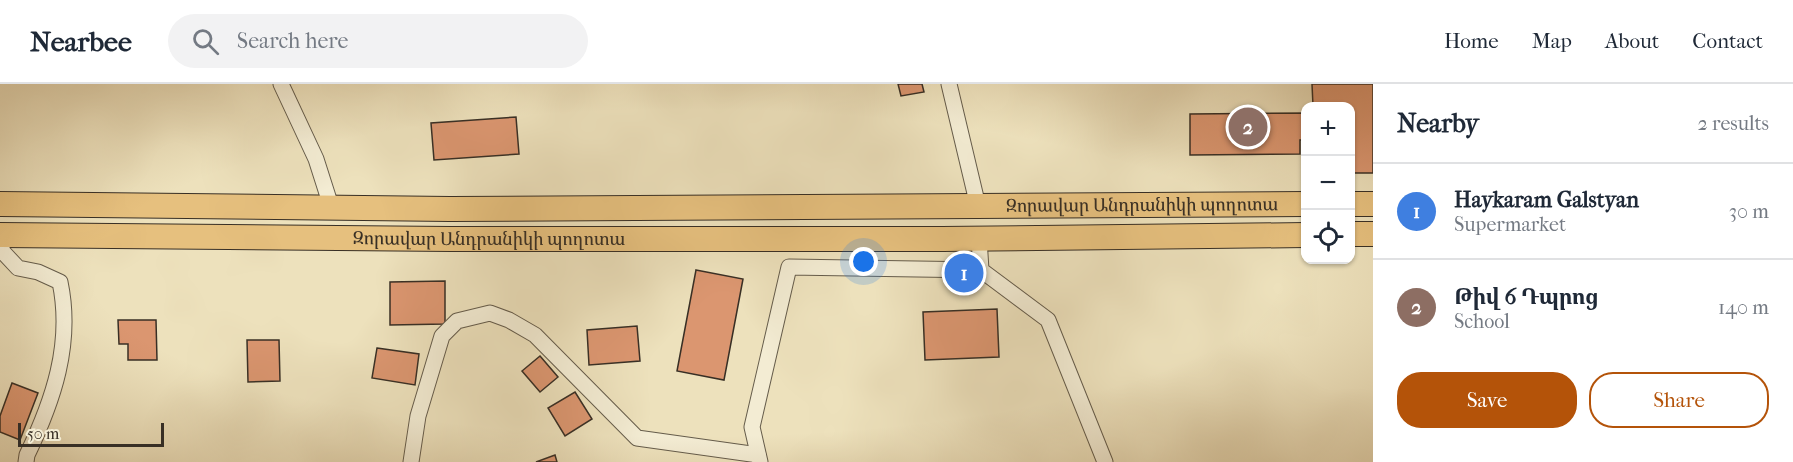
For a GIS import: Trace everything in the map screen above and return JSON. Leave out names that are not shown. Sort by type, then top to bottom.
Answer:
[{"type":"main road","name":"Զորավար Անդրանիկի պողոտա","points":[[0,204],[461,209],[1301,204]]},
{"type":"main road","points":[[1355,204],[1373,204]]},
{"type":"main road","points":[[978,206],[979,238]]},
{"type":"main road","points":[[1355,234],[1373,234]]},
{"type":"main road","name":"Զորավար Անդրանիկի պողոտա","points":[[0,235],[438,239],[1301,235]]},
{"type":"street","points":[[281,84],[316,159],[331,206]]},
{"type":"street","points":[[949,84],[978,206]]},
{"type":"street","points":[[979,238],[981,270]]},
{"type":"street","points":[[0,241],[3,252],[18,268],[38,272],[60,282],[65,307],[60,370],[45,418],[27,455],[26,462]]},
{"type":"street","points":[[411,462],[418,416],[442,336],[458,321],[490,313],[509,320],[535,335],[636,438],[759,458],[752,427],[789,267],[981,270],[1048,320],[1105,462]]},
{"type":"building","points":[[898,84],[922,84],[924,92],[901,96]]},
{"type":"building","points":[[1312,84],[1373,84],[1373,173],[1355,173],[1355,102],[1313,102]]},
{"type":"building","points":[[1301,113],[1300,154],[1190,155],[1190,114]]},
{"type":"building","points":[[516,117],[519,154],[434,160],[431,123]]},
{"type":"building","points":[[696,270],[743,279],[724,380],[677,371]]},
{"type":"building","points":[[445,281],[445,324],[390,325],[390,282]]},
{"type":"building","points":[[997,309],[999,357],[925,360],[923,312]]},
{"type":"building","points":[[118,320],[156,320],[157,360],[128,360],[128,344],[119,344]]},
{"type":"building","points":[[637,326],[640,361],[589,365],[587,330]]},
{"type":"building","points":[[247,340],[279,340],[280,381],[248,382]]},
{"type":"building","points":[[377,348],[419,354],[415,385],[372,378]]},
{"type":"building","points":[[540,356],[558,377],[540,392],[522,371]]},
{"type":"building","points":[[12,383],[38,393],[20,440],[0,432],[0,416]]},
{"type":"building","points":[[575,392],[592,419],[565,436],[548,408]]},
{"type":"building","points":[[555,455],[557,462],[536,462]]},
{"type":"place","name":"Թիվ 6 Դպրոց","points":[[1248,127]]},
{"type":"place","name":"Haykaram Galstyan","points":[[964,273]]}]
